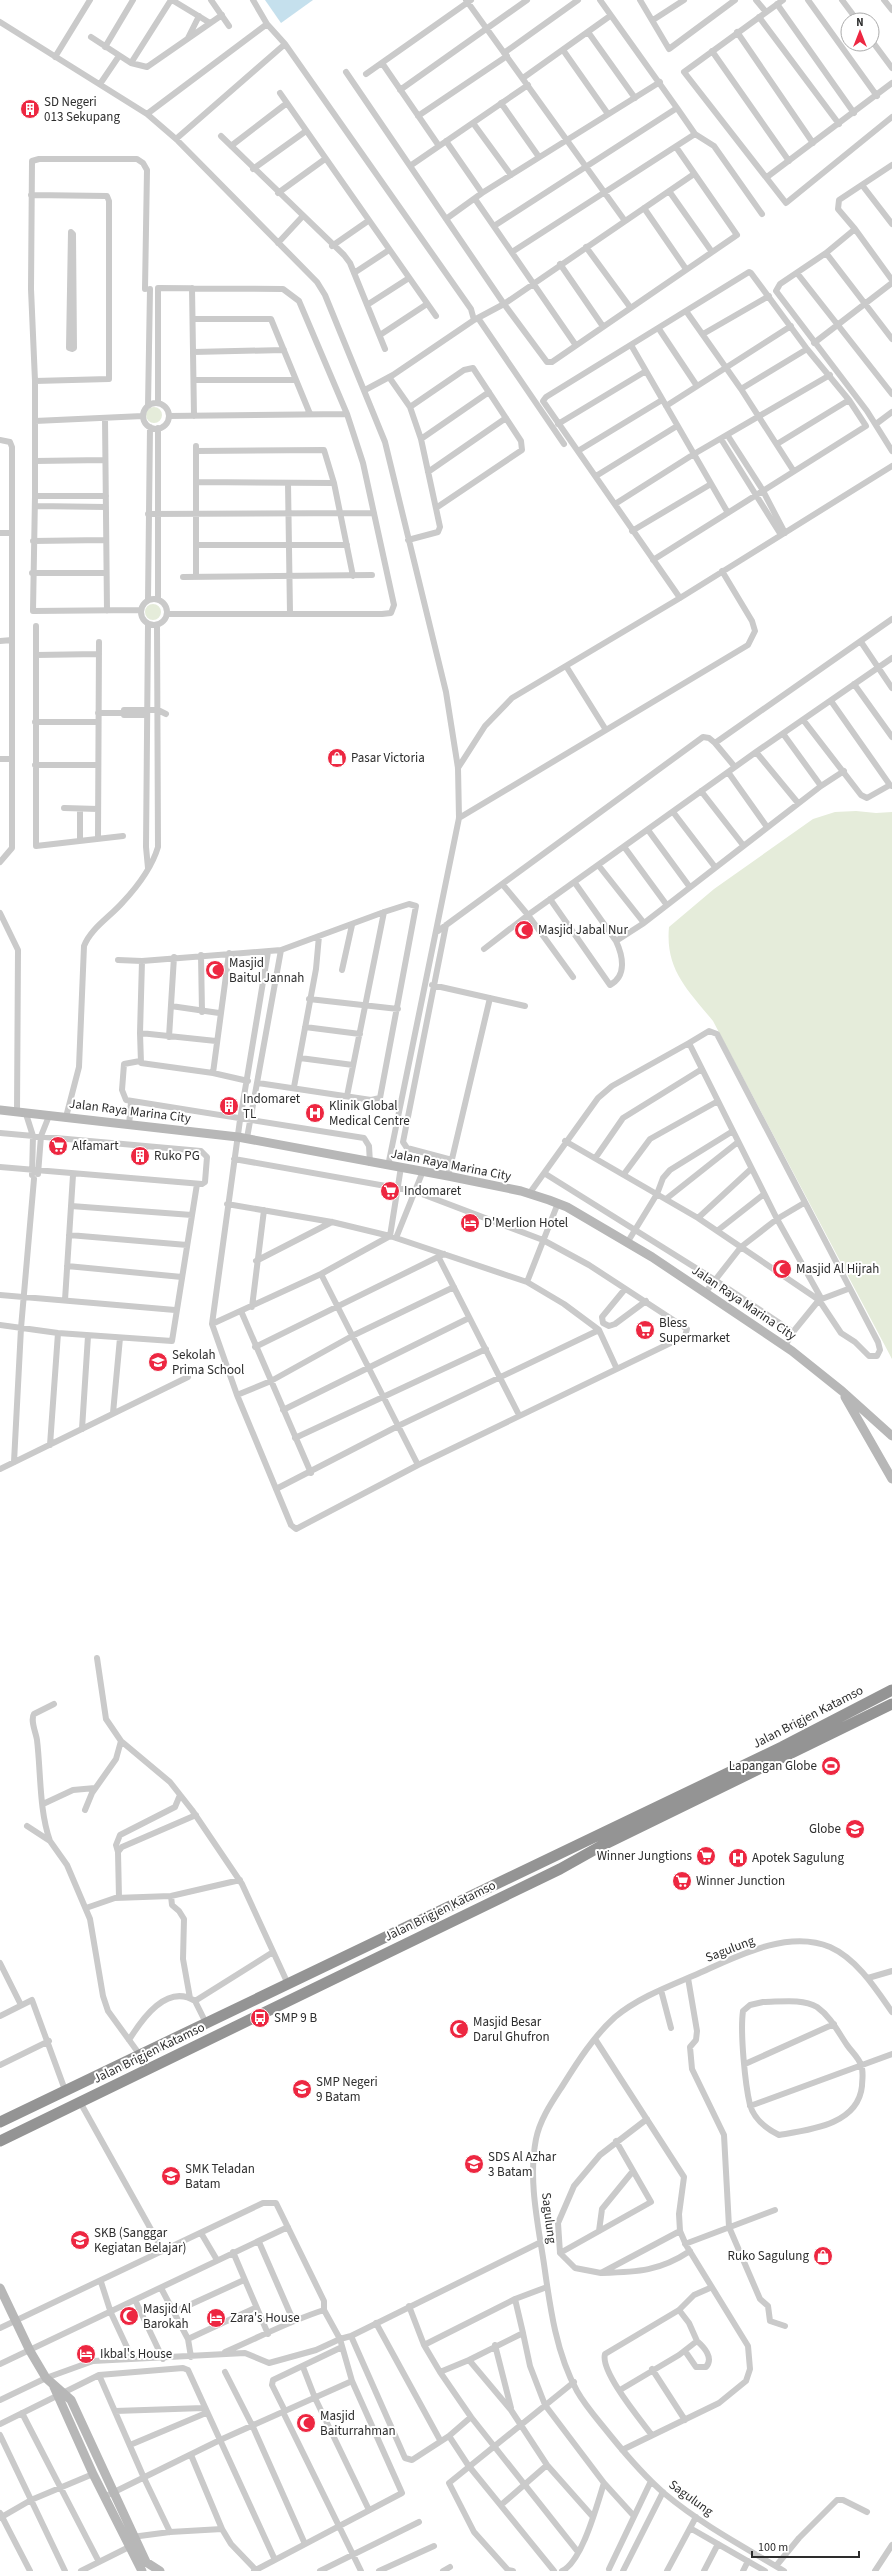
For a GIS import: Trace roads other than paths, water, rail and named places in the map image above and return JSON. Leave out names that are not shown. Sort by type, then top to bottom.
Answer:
[{"type":"highway","name":"Jalan Brigjen Katamso","points":[[0,2122],[782,1747],[892,1690]]},
{"type":"highway","name":"Jalan Brigjen Katamso","points":[[0,2142],[560,1870],[643,1827],[892,1704]]},
{"type":"highway","points":[[638,1816],[643,1827]]},
{"type":"main road","name":"Jalan Raya Marina City","points":[[0,1110],[247,1138],[370,1163],[448,1176],[530,1194],[558,1203],[627,1243],[705,1292],[785,1346],[842,1390],[892,1436]]},
{"type":"main road","name":"Jalan Raya Marina City","points":[[842,1390],[892,1479]]},
{"type":"main road","points":[[0,2288],[30,2351],[46,2378],[61,2397],[93,2474],[127,2542],[150,2566],[160,2571]]},
{"type":"main road","points":[[61,2397],[71,2400],[136,2537],[142,2571]]},
{"type":"street","points":[[55,57],[90,0]]},
{"type":"street","points":[[105,47],[133,0]]},
{"type":"street","points":[[130,63],[171,0],[210,23]]},
{"type":"street","points":[[211,0],[229,26]]},
{"type":"street","points":[[253,0],[267,24],[285,44],[564,444]]},
{"type":"street","points":[[400,90],[488,30],[527,0]]},
{"type":"street","points":[[418,116],[506,55],[578,0]]},
{"type":"street","points":[[600,0],[610,16],[660,82],[695,134],[714,146],[762,214]]},
{"type":"street","points":[[640,0],[654,20],[669,49],[735,0]]},
{"type":"street","points":[[756,0],[766,12]]},
{"type":"street","points":[[808,0],[876,96]]},
{"type":"street","points":[[842,0],[851,12]]},
{"type":"street","points":[[884,0],[892,10]]},
{"type":"street","points":[[366,74],[468,1],[625,221]]},
{"type":"street","points":[[654,20],[680,1]]},
{"type":"street","points":[[854,113],[780,2],[684,72],[786,203],[892,117]]},
{"type":"street","points":[[92,37],[130,63],[147,67],[222,15]]},
{"type":"street","points":[[187,40],[199,16]]},
{"type":"street","points":[[523,78],[610,16]]},
{"type":"street","points":[[759,17],[839,124]]},
{"type":"street","points":[[0,22],[147,114],[176,139],[317,282],[326,295],[385,442],[446,692],[458,768],[459,818],[438,931],[388,1166]]},
{"type":"street","points":[[147,114],[267,24]]},
{"type":"street","points":[[588,32],[635,98]]},
{"type":"street","points":[[737,32],[813,143]]},
{"type":"street","points":[[176,139],[285,44]]},
{"type":"street","points":[[563,50],[608,114]]},
{"type":"street","points":[[712,51],[789,161]]},
{"type":"street","points":[[880,52],[892,68]]},
{"type":"street","points":[[100,84],[119,56]]},
{"type":"street","points":[[382,63],[439,146]]},
{"type":"street","points":[[346,72],[544,361],[552,362],[602,325],[737,235],[676,147]]},
{"type":"street","points":[[446,219],[482,193],[660,82]]},
{"type":"street","points":[[767,177],[892,83]]},
{"type":"street","points":[[410,166],[528,85]]},
{"type":"street","points":[[280,92],[368,221],[436,316]]},
{"type":"street","points":[[231,146],[287,103]]},
{"type":"street","points":[[501,103],[539,158]]},
{"type":"street","points":[[494,226],[677,108]]},
{"type":"street","points":[[473,123],[511,175]]},
{"type":"street","points":[[253,169],[306,131]]},
{"type":"street","points":[[512,252],[695,134]]},
{"type":"street","points":[[221,136],[302,217],[332,246],[344,255],[354,273],[385,349]]},
{"type":"street","points":[[446,141],[482,193]]},
{"type":"street","points":[[35,159],[137,159],[143,163],[147,170],[148,406],[144,416],[150,426],[148,600],[140,610],[34,613],[32,609],[32,573],[35,506],[35,382],[31,289],[31,168],[35,159]]},
{"type":"street","points":[[278,193],[325,159]]},
{"type":"street","points":[[814,343],[892,281],[837,205],[839,200],[892,165]]},
{"type":"street","points":[[365,390],[389,377],[476,319],[504,304],[532,283],[694,174]]},
{"type":"street","points":[[862,185],[892,224]]},
{"type":"street","points":[[669,191],[712,252]]},
{"type":"street","points":[[31,195],[107,196],[109,201],[109,379],[35,382]]},
{"type":"street","points":[[475,198],[575,344]]},
{"type":"street","points":[[644,208],[686,269]]},
{"type":"street","points":[[278,243],[302,217]]},
{"type":"street","points":[[332,246],[368,221]]},
{"type":"street","points":[[855,229],[826,253],[780,284],[776,291],[876,424],[892,451]]},
{"type":"street","points":[[71,232],[73,234],[74,289],[74,348],[71,349],[69,348],[71,232]]},
{"type":"street","points":[[586,247],[630,307]]},
{"type":"street","points":[[354,273],[389,250]]},
{"type":"street","points":[[826,253],[892,339]]},
{"type":"street","points":[[560,264],[602,325]]},
{"type":"street","points":[[653,560],[728,513],[754,494],[866,426],[830,375],[807,349],[755,274],[749,272],[659,329],[546,397],[543,401],[596,476],[632,531],[680,598]]},
{"type":"street","points":[[797,273],[892,394]]},
{"type":"street","points":[[367,305],[409,278]]},
{"type":"street","points":[[158,403],[158,288],[283,289],[293,294],[299,301],[347,414],[363,464],[394,605],[390,613],[167,614]]},
{"type":"street","points":[[192,288],[194,416]]},
{"type":"street","points":[[703,334],[770,296]]},
{"type":"street","points":[[380,335],[427,304]]},
{"type":"street","points":[[686,311],[760,416],[793,470]]},
{"type":"street","points":[[193,320],[271,319],[310,414]]},
{"type":"street","points":[[666,406],[791,326]]},
{"type":"street","points":[[659,329],[697,386]]},
{"type":"street","points":[[631,345],[728,513]]},
{"type":"street","points":[[741,389],[807,349]]},
{"type":"street","points":[[193,352],[284,350]]},
{"type":"street","points":[[410,407],[469,368],[473,368],[521,440],[522,450],[436,508]]},
{"type":"street","points":[[558,424],[646,371]]},
{"type":"street","points":[[614,504],[694,454],[728,436],[830,375]]},
{"type":"street","points":[[389,377],[410,407],[421,439],[440,527],[438,532],[408,540]]},
{"type":"street","points":[[194,380],[296,380]]},
{"type":"street","points":[[421,439],[488,392]]},
{"type":"street","points":[[578,451],[662,400]]},
{"type":"street","points":[[777,444],[849,400]]},
{"type":"street","points":[[148,406],[158,403],[167,408],[169,416],[166,424],[158,428],[150,426]]},
{"type":"street","points":[[876,424],[892,412]]},
{"type":"street","points":[[169,416],[347,414]]},
{"type":"street","points":[[35,421],[144,416]]},
{"type":"street","points":[[105,418],[105,540],[107,611]]},
{"type":"street","points":[[428,472],[506,418]]},
{"type":"street","points":[[596,476],[677,426]]},
{"type":"street","points":[[158,428],[158,600]]},
{"type":"street","points":[[728,436],[762,489],[783,534]]},
{"type":"street","points":[[721,439],[754,494],[783,534]]},
{"type":"street","points":[[0,440],[10,442],[12,447],[12,848],[0,862]]},
{"type":"street","points":[[196,576],[196,449],[324,450],[334,482],[353,576]]},
{"type":"street","points":[[35,461],[105,460]]},
{"type":"street","points":[[458,768],[499,710],[512,698],[680,598],[892,466]]},
{"type":"street","points":[[196,482],[334,482]]},
{"type":"street","points":[[288,483],[290,613]]},
{"type":"street","points":[[632,531],[710,484]]},
{"type":"street","points":[[35,496],[106,496]]},
{"type":"street","points":[[35,506],[106,506]]},
{"type":"street","points":[[148,514],[374,513]]},
{"type":"street","points":[[0,533],[12,533]]},
{"type":"street","points":[[33,541],[105,540]]},
{"type":"street","points":[[196,546],[347,545]]},
{"type":"street","points":[[459,818],[748,645],[755,631],[752,621],[722,571]]},
{"type":"street","points":[[32,573],[106,573]]},
{"type":"street","points":[[183,577],[372,575]]},
{"type":"street","points":[[140,610],[142,619],[148,624],[157,625],[165,620],[167,614],[166,607],[158,600],[148,600]]},
{"type":"street","points":[[715,743],[892,619]]},
{"type":"street","points":[[148,624],[146,836],[148,868]]},
{"type":"street","points":[[66,1117],[79,1067],[84,946],[88,936],[123,903],[148,868],[156,852],[158,835],[157,625]]},
{"type":"street","points":[[36,626],[36,846],[98,837],[123,836]]},
{"type":"street","points":[[0,641],[12,640]]},
{"type":"street","points":[[98,837],[99,642]]},
{"type":"street","points":[[861,642],[877,668],[892,688]]},
{"type":"street","points":[[36,655],[99,654]]},
{"type":"street","points":[[484,949],[528,915],[625,848],[701,791],[756,752],[784,735],[892,658]]},
{"type":"street","points":[[566,666],[606,730]]},
{"type":"street","points":[[854,684],[892,737]]},
{"type":"street","points":[[804,721],[861,795],[867,798],[891,786],[831,701]]},
{"type":"street","points":[[98,713],[147,712],[158,710],[166,714]]},
{"type":"street","points":[[36,722],[98,722]]},
{"type":"street","points":[[784,735],[821,786]]},
{"type":"street","points":[[438,931],[503,885],[703,737],[709,738],[715,743],[735,767]]},
{"type":"street","points":[[756,752],[798,803]]},
{"type":"street","points":[[0,758],[12,759]]},
{"type":"street","points":[[35,765],[98,765]]},
{"type":"street","points":[[616,941],[644,923],[689,886],[798,803],[844,771]]},
{"type":"street","points":[[728,772],[767,827]]},
{"type":"street","points":[[701,791],[743,845]]},
{"type":"street","points":[[64,808],[98,809]]},
{"type":"street","points":[[80,809],[80,840]]},
{"type":"street","points":[[674,812],[715,867]]},
{"type":"street","points":[[648,830],[689,886]]},
{"type":"street","points":[[146,836],[158,835]]},
{"type":"street","points":[[625,848],[666,904]]},
{"type":"street","points":[[599,866],[644,923]]},
{"type":"street","points":[[550,899],[610,985],[620,977],[622,967],[620,950],[616,941],[575,883]]},
{"type":"street","points":[[503,885],[528,915],[573,977]]},
{"type":"street","points":[[118,960],[142,961],[174,957],[281,950],[384,912],[409,904],[416,906],[417,908],[380,1098],[371,1100],[294,1087],[258,1083]]},
{"type":"street","points":[[347,1096],[384,912]]},
{"type":"street","points":[[0,914],[18,950],[17,1112]]},
{"type":"street","points":[[342,970],[352,925]]},
{"type":"street","points":[[446,925],[403,1142],[407,1148],[452,1160]]},
{"type":"street","points":[[294,1087],[309,999],[316,969],[319,936]]},
{"type":"street","points":[[247,1138],[281,950]]},
{"type":"street","points":[[234,1159],[397,1188],[405,1191],[414,1191],[543,1240],[589,1265],[686,1326],[685,1336],[616,1367],[418,1465],[296,1529],[291,1525],[237,1395],[212,1324],[227,1204],[240,1120],[248,1081],[268,952]]},
{"type":"street","points":[[213,1073],[228,953]]},
{"type":"street","points":[[201,955],[202,1012]]},
{"type":"street","points":[[169,1037],[174,957]]},
{"type":"street","points":[[140,1061],[142,961]]},
{"type":"street","points":[[426,984],[525,1006]]},
{"type":"street","points":[[448,1176],[490,998]]},
{"type":"street","points":[[309,999],[398,1009]]},
{"type":"street","points":[[171,1006],[202,1012],[220,1013]]},
{"type":"street","points":[[305,1027],[360,1034]]},
{"type":"street","points":[[530,1194],[566,1140],[598,1098],[612,1086],[709,1031],[717,1034],[848,1289],[878,1342],[880,1350],[875,1357],[869,1356],[855,1342],[841,1333],[820,1299],[764,1194],[689,1043]]},
{"type":"street","points":[[140,1033],[216,1041]]},
{"type":"street","points":[[300,1058],[353,1064]]},
{"type":"street","points":[[248,1081],[213,1073],[140,1061],[126,1062],[123,1070],[123,1097],[131,1102],[364,1138],[369,1146],[370,1163]]},
{"type":"street","points":[[596,1157],[623,1118],[702,1069]]},
{"type":"street","points":[[624,1174],[650,1139],[718,1101]]},
{"type":"street","points":[[129,1125],[131,1102]]},
{"type":"street","points":[[26,1114],[33,1136],[35,1172]]},
{"type":"street","points":[[14,1462],[21,1328],[26,1297],[34,1179],[41,1136],[49,1116]]},
{"type":"street","points":[[627,1243],[657,1194],[663,1178],[670,1170],[733,1131]]},
{"type":"street","points":[[0,1133],[201,1151],[208,1157],[205,1182],[197,1184],[35,1172],[0,1167]]},
{"type":"street","points":[[566,1140],[698,1218],[820,1299]]},
{"type":"street","points":[[666,1199],[738,1142]]},
{"type":"street","points":[[393,1237],[397,1188],[401,1168]]},
{"type":"street","points":[[698,1218],[752,1169]]},
{"type":"street","points":[[212,1324],[252,1307],[321,1274],[393,1237],[423,1171]]},
{"type":"street","points":[[544,1173],[636,1229],[793,1332]]},
{"type":"street","points":[[64,1300],[73,1175]]},
{"type":"street","points":[[0,1325],[88,1336],[172,1341],[175,1310],[182,1277],[197,1184]]},
{"type":"street","points":[[717,1231],[764,1194]]},
{"type":"street","points":[[527,1282],[558,1203]]},
{"type":"street","points":[[705,1292],[742,1247],[777,1219],[804,1203]]},
{"type":"street","points":[[227,1204],[332,1222],[393,1237],[442,1256],[527,1282],[564,1304],[599,1330],[616,1367]]},
{"type":"street","points":[[71,1206],[192,1215]]},
{"type":"street","points":[[252,1307],[256,1261],[264,1210]]},
{"type":"street","points":[[256,1261],[332,1222]]},
{"type":"street","points":[[69,1235],[187,1245]]},
{"type":"street","points":[[442,1256],[454,1287],[469,1318],[499,1378],[520,1415]]},
{"type":"street","points":[[255,1347],[442,1256]]},
{"type":"street","points":[[67,1266],[182,1277]]},
{"type":"street","points":[[321,1274],[418,1465]]},
{"type":"street","points":[[237,1395],[271,1381],[352,1336],[454,1287]]},
{"type":"street","points":[[625,1289],[602,1317],[603,1323],[609,1326],[615,1324],[646,1301]]},
{"type":"street","points":[[785,1346],[793,1332],[820,1299],[848,1289]]},
{"type":"street","points":[[0,1295],[175,1310]]},
{"type":"street","points":[[241,1311],[255,1347],[311,1473]]},
{"type":"street","points":[[283,1410],[369,1369],[469,1318]]},
{"type":"street","points":[[276,1489],[311,1473],[398,1426],[599,1330]]},
{"type":"street","points":[[50,1445],[58,1333]]},
{"type":"street","points":[[82,1429],[88,1336]]},
{"type":"street","points":[[113,1413],[120,1338]]},
{"type":"street","points":[[296,1438],[486,1350]]},
{"type":"street","points":[[0,1469],[188,1377]]},
{"type":"street","points":[[97,1658],[104,1713],[121,1741],[170,1782],[196,1815],[240,1880],[288,1984]]},
{"type":"street","points":[[54,1704],[33,1715],[44,1823],[50,1841],[67,1865],[90,1919],[103,1996],[108,2011],[140,2055]]},
{"type":"street","points":[[85,1810],[95,1788],[116,1759],[121,1741]]},
{"type":"street","points":[[43,1804],[73,1790],[95,1788]]},
{"type":"street","points":[[119,1898],[118,1852],[116,1845],[120,1835],[175,1808],[180,1795]]},
{"type":"street","points":[[118,1852],[122,1846],[196,1815]]},
{"type":"street","points":[[27,1826],[50,1841]]},
{"type":"street","points":[[86,1908],[105,1900],[170,1896],[240,1880]]},
{"type":"street","points":[[170,1896],[172,1905],[184,1919],[183,1959],[192,1999],[206,2023]]},
{"type":"street","name":"Sagulung","points":[[784,2571],[696,2517],[663,2492],[622,2450],[598,2420],[574,2382],[556,2334],[548,2287],[533,2176],[536,2138],[546,2111],[595,2039],[617,2016],[661,1990],[728,1960],[768,1947],[791,1942],[816,1942],[844,1956],[868,1978],[892,2012]]},
{"type":"street","points":[[129,2040],[140,2022],[167,1998],[178,1996],[192,1999],[273,1952]]},
{"type":"street","points":[[0,1963],[21,2005]]},
{"type":"street","points":[[868,1978],[892,1971]]},
{"type":"street","points":[[688,1978],[697,2032],[696,2040],[690,2047],[692,2069],[724,2135],[728,2227],[760,2299],[768,2306],[770,2322],[785,2326]]},
{"type":"street","points":[[661,1990],[672,2028]]},
{"type":"street","points":[[0,2016],[33,2000],[66,2090]]},
{"type":"street","points":[[763,2002],[798,2002],[816,2007],[834,2024],[861,2064],[861,2092],[856,2104],[848,2114],[835,2122],[779,2135],[760,2122],[750,2106],[741,2024],[743,2011],[750,2005],[763,2002]]},
{"type":"street","points":[[745,2064],[834,2024]]},
{"type":"street","points":[[595,2039],[684,2177],[679,2214],[680,2231],[685,2244],[710,2288],[748,2346],[750,2369],[746,2381],[719,2404],[651,2434],[622,2450]]},
{"type":"street","points":[[0,2065],[49,2041]]},
{"type":"street","points":[[750,2106],[861,2064],[892,2054]]},
{"type":"street","points":[[80,2102],[163,2251]]},
{"type":"street","points":[[647,2119],[616,2141],[585,2170],[574,2186],[558,2223],[560,2253],[574,2268],[601,2273],[656,2268],[670,2264],[690,2251]]},
{"type":"street","points":[[560,2253],[651,2202],[616,2141]]},
{"type":"street","points":[[599,2231],[602,2209],[633,2171]]},
{"type":"street","points":[[0,2328],[101,2282],[263,2203],[276,2203],[324,2301],[324,2310],[340,2339],[352,2381],[402,2493],[338,2528],[255,2570],[231,2544],[222,2530],[191,2455]]},
{"type":"street","points":[[685,2244],[775,2210]]},
{"type":"street","points":[[0,2364],[111,2313],[118,2307],[161,2288],[233,2252],[259,2242],[288,2227]]},
{"type":"street","points":[[601,2273],[680,2231]]},
{"type":"street","points":[[201,2233],[217,2260]]},
{"type":"street","points":[[259,2242],[293,2320]]},
{"type":"street","points":[[0,2400],[46,2378],[92,2361],[132,2358],[163,2359],[245,2353],[269,2363],[316,2350],[340,2339],[351,2336],[541,2242]]},
{"type":"street","points":[[233,2252],[255,2308],[268,2334]]},
{"type":"street","points":[[174,2312],[244,2280]]},
{"type":"street","points":[[101,2282],[111,2313],[132,2358]]},
{"type":"street","points":[[424,2345],[515,2298],[548,2287]]},
{"type":"street","points":[[161,2288],[188,2339],[191,2357]]},
{"type":"street","points":[[651,2434],[608,2372],[604,2360],[605,2354],[679,2310],[694,2295],[710,2288]]},
{"type":"street","points":[[515,2298],[530,2366],[545,2405],[604,2483],[633,2515]]},
{"type":"street","points":[[135,2300],[163,2359]]},
{"type":"street","points":[[409,2306],[424,2345],[440,2372],[472,2417],[578,2552]]},
{"type":"street","points":[[188,2339],[255,2308]]},
{"type":"street","points":[[220,2354],[268,2334],[293,2320],[324,2310]]},
{"type":"street","points":[[679,2310],[689,2323],[697,2341],[709,2356],[706,2368],[696,2367],[685,2351]]},
{"type":"street","points":[[376,2323],[440,2440]]},
{"type":"street","points":[[440,2372],[469,2360],[495,2345],[523,2333]]},
{"type":"street","points":[[351,2336],[405,2458],[412,2460],[440,2440],[449,2436],[472,2417]]},
{"type":"street","points":[[620,2390],[652,2369],[685,2351],[697,2341]]},
{"type":"street","points":[[495,2345],[511,2410]]},
{"type":"street","points":[[342,2347],[272,2382],[284,2412],[338,2528],[361,2571]]},
{"type":"street","points":[[469,2360],[511,2410],[548,2465],[593,2517]]},
{"type":"street","points":[[303,2367],[315,2398],[369,2510]]},
{"type":"street","points":[[0,2424],[61,2397],[99,2375],[183,2368],[190,2372],[205,2410],[276,2560]]},
{"type":"street","points":[[652,2369],[685,2420]]},
{"type":"street","points":[[225,2372],[253,2427],[304,2544]]},
{"type":"street","points":[[99,2375],[144,2478],[170,2532]]},
{"type":"street","points":[[104,2497],[220,2440],[253,2427],[352,2381]]},
{"type":"street","points":[[513,2571],[508,2570],[474,2532],[449,2486],[449,2483],[468,2465],[574,2382]]},
{"type":"street","points":[[115,2411],[205,2410]]},
{"type":"street","points":[[130,2445],[205,2410]]},
{"type":"street","points":[[22,2413],[99,2562]]},
{"type":"street","points":[[0,2435],[65,2571]]},
{"type":"street","points":[[449,2436],[468,2465],[554,2571]]},
{"type":"street","points":[[501,2505],[548,2465]]},
{"type":"street","points":[[30,2571],[1,2516],[31,2500],[93,2474]]},
{"type":"street","points":[[609,2569],[633,2515],[651,2481]]},
{"type":"street","points":[[562,2571],[573,2563],[593,2517],[604,2483]]},
{"type":"street","points":[[623,2571],[639,2543],[663,2492]]},
{"type":"street","points":[[776,2566],[799,2538],[838,2500],[843,2500],[868,2512]]},
{"type":"street","points":[[667,2571],[696,2517]]},
{"type":"street","points":[[320,2571],[419,2522]]},
{"type":"street","points":[[690,2528],[765,2571]]},
{"type":"street","points":[[81,2571],[99,2562],[136,2537],[170,2532],[222,2530]]},
{"type":"street","points":[[704,2571],[718,2544]]},
{"type":"street","points":[[874,2571],[892,2545]]},
{"type":"street","points":[[379,2571],[434,2546]]},
{"type":"street","points":[[743,2571],[748,2561]]},
{"type":"street","points":[[443,2571],[450,2567]]},
{"type":"water","points":[[265,0],[313,0],[281,23]]},
{"type":"place","name":"SD Negeri 013 Sekupang","points":[[30,109]]},
{"type":"place","name":"Pasar Victoria","points":[[337,758]]},
{"type":"place","name":"Masjid Jabal Nur","points":[[524,930]]},
{"type":"place","name":"Masjid Baitul Jannah","points":[[215,970]]},
{"type":"place","name":"Indomaret TL","points":[[229,1106]]},
{"type":"place","name":"Klinik Global Medical Centre","points":[[315,1113]]},
{"type":"place","name":"Alfamart","points":[[58,1146]]},
{"type":"place","name":"Ruko PG","points":[[140,1156]]},
{"type":"place","name":"Indomaret","points":[[390,1191]]},
{"type":"place","name":"D'Merlion Hotel","points":[[470,1223]]},
{"type":"place","name":"Masjid Al Hijrah","points":[[782,1269]]},
{"type":"place","name":"Bless Supermarket","points":[[645,1330]]},
{"type":"place","name":"Sekolah Prima School","points":[[158,1362]]},
{"type":"place","name":"Lapangan Globe","points":[[831,1766]]},
{"type":"place","name":"Globe","points":[[855,1829]]},
{"type":"place","name":"Winner Jungtions","points":[[706,1856]]},
{"type":"place","name":"Apotek Sagulung","points":[[738,1858]]},
{"type":"place","name":"Winner Junction","points":[[682,1881]]},
{"type":"place","name":"SMP 9 B","points":[[260,2018]]},
{"type":"place","name":"Masjid Besar Darul Ghufron","points":[[459,2029]]},
{"type":"place","name":"SMP Negeri 9 Batam","points":[[302,2089]]},
{"type":"place","name":"SDS Al Azhar 3 Batam","points":[[474,2164]]},
{"type":"place","name":"SMK Teladan Batam","points":[[171,2176]]},
{"type":"place","name":"SKB (Sanggar Kegiatan Belajar)","points":[[80,2240]]},
{"type":"place","name":"Ruko Sagulung","points":[[823,2256]]},
{"type":"place","name":"Masjid Al Barokah","points":[[129,2316]]},
{"type":"place","name":"Zara's House","points":[[216,2318]]},
{"type":"place","name":"Ikbal's House","points":[[86,2354]]},
{"type":"place","name":"Masjid Baiturrahman","points":[[306,2423]]}]
